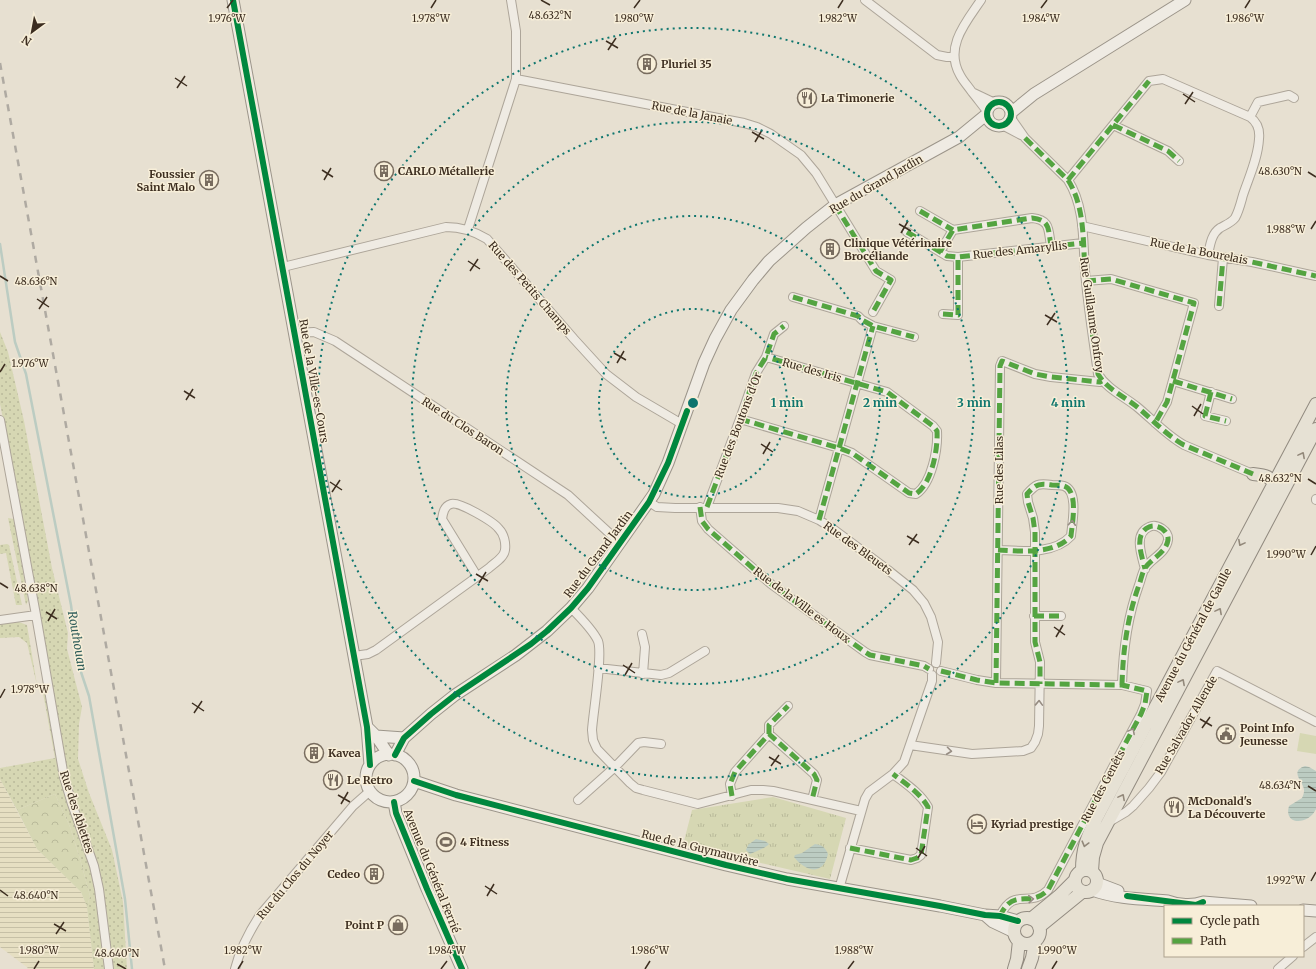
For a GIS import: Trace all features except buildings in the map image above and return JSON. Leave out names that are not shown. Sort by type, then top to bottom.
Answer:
[{"type":"main road","name":"Avenue du Général de Gaulle","points":[[1087,871],[1082,857],[1085,841],[1316,404]]},
{"type":"main road","name":"Avenue du Général de Gaulle","points":[[1087,871],[1095,850],[1109,822],[1316,429]]},
{"type":"main road","points":[[1253,474],[1266,475],[1271,478],[1271,488],[1275,506]]},
{"type":"main road","points":[[1087,871],[1097,877],[1090,889],[1035,923],[1074,881],[1075,876],[1087,871]]},
{"type":"main road","points":[[1074,881],[1076,888],[1090,889]]},
{"type":"main road","points":[[1014,969],[1017,959],[1017,931],[1027,918],[1035,923],[1040,934],[1035,942],[1028,969]]},
{"type":"main road","points":[[1017,931],[1028,944],[1035,942]]},
{"type":"street","name":"Rue de la Ville-es-Cours","points":[[233,0],[367,727],[370,765]]},
{"type":"street","points":[[468,229],[516,79],[516,31],[511,0]]},
{"type":"street","points":[[865,0],[937,55],[947,57],[954,56]]},
{"type":"street","points":[[981,0],[958,37],[954,56],[959,74],[973,92],[992,108]]},
{"type":"street","name":"Rue du Grand Jardin","points":[[1009,119],[1034,94],[1185,0]]},
{"type":"street","name":"Rue de la Janaie","points":[[516,79],[744,123],[757,127],[777,138],[801,155],[816,173],[876,271],[891,280],[874,312]]},
{"type":"street","points":[[1068,180],[1148,81],[1163,79],[1250,117],[1258,126],[1259,137],[1255,159],[1237,214],[1230,222],[1214,234],[1208,255]]},
{"type":"street","name":"Rue du Grand Jardin","points":[[959,138],[992,108],[1034,94]]},
{"type":"street","points":[[1250,117],[1258,102],[1289,95],[1294,98]]},
{"type":"street","points":[[1006,104],[1010,107],[1009,119],[1000,127],[993,125],[990,122],[992,108],[1006,104]]},
{"type":"street","name":"Rue Guillaume Onfroy","points":[[1009,119],[1025,138],[1068,180],[1077,200],[1081,216],[1086,281],[1098,374],[1102,381],[1137,406],[1173,439],[1253,474]]},
{"type":"street","name":"Rue du Grand Jardin","points":[[392,755],[404,738],[431,714],[455,695],[542,636],[571,608],[588,588],[649,502],[668,463],[704,363],[715,339],[731,310],[769,261],[806,228],[835,205],[959,138],[993,125]]},
{"type":"street","points":[[1113,125],[1168,151],[1179,161]]},
{"type":"street","points":[[920,211],[953,230],[1025,219],[1039,219],[1047,224],[1051,246]]},
{"type":"street","name":"Rue de la Bourelais","points":[[1082,226],[1208,255],[1252,262],[1316,276]]},
{"type":"street","name":"Rue des Petits Champs","points":[[283,267],[446,227],[468,229],[487,239],[606,374],[636,397],[682,424]]},
{"type":"street","points":[[940,252],[953,230]]},
{"type":"street","name":"Rue des Amaryllis","points":[[907,232],[947,256],[958,257],[1083,243]]},
{"type":"street","name":"Rue des Amaryllis","points":[[942,314],[958,315],[958,257]]},
{"type":"street","points":[[1219,306],[1223,258]]},
{"type":"street","points":[[1086,281],[1111,279],[1194,302],[1167,402],[1155,423]]},
{"type":"street","points":[[793,298],[858,316],[873,326],[914,337]]},
{"type":"street","name":"Rue des Boutons d'Or","points":[[703,507],[740,419],[756,373],[766,356],[774,334],[784,326]]},
{"type":"street","points":[[819,520],[873,326]]},
{"type":"street","name":"Rue du Clos Baron","points":[[295,333],[314,332],[335,341],[568,495],[620,543]]},
{"type":"street","name":"Rue des Iris","points":[[740,419],[852,453],[909,493],[916,494],[922,490],[931,474],[938,437],[937,431],[933,426],[887,392],[766,356]]},
{"type":"street","name":"Rue des Lilas","points":[[996,682],[1000,366],[1002,361],[1035,374],[1051,377],[1102,381]]},
{"type":"street","points":[[1173,381],[1232,398]]},
{"type":"street","points":[[1211,392],[1205,416],[1226,421]]},
{"type":"street","name":"Rue des Ablettes","points":[[0,420],[64,777],[72,804],[90,852],[99,889],[109,969]]},
{"type":"street","points":[[910,745],[972,754],[1023,750],[1031,748],[1035,742],[1038,734],[1040,662],[1035,642],[1034,616],[1035,552],[1035,532],[1027,494],[1035,486],[1040,484],[1064,486],[1070,490],[1074,499],[1071,536],[1067,541],[1035,552],[998,550]]},
{"type":"street","name":"Rue des Bleuets","points":[[649,502],[657,507],[778,508],[798,512],[819,520],[913,590],[924,604],[931,617],[938,642],[936,663]]},
{"type":"street","points":[[354,656],[368,654],[376,650],[477,576],[501,558],[505,551],[505,540],[499,529],[467,507],[456,503],[451,504],[443,511],[442,519],[477,576]]},
{"type":"street","name":"Rue de la Ville es Houx","points":[[703,507],[702,521],[708,529],[772,584],[865,652],[870,655],[924,666],[930,672]]},
{"type":"street","points":[[930,672],[938,674],[941,671],[977,680],[996,682],[1122,685],[1126,633],[1130,614],[1145,569],[1165,548],[1167,543],[1168,537],[1159,526],[1150,526],[1144,530],[1140,536],[1140,549],[1145,569]]},
{"type":"street","points":[[571,608],[594,635],[598,642],[598,668],[592,730],[593,740],[597,750],[636,788],[698,804],[751,790],[763,790],[861,811]]},
{"type":"street","points":[[0,620],[36,615]]},
{"type":"street","points":[[1034,616],[1061,616]]},
{"type":"street","points":[[642,634],[645,647],[643,674]]},
{"type":"street","points":[[598,668],[661,676],[669,673],[705,651]]},
{"type":"street","points":[[839,889],[865,799],[869,792],[894,774],[904,762],[932,681],[930,672],[932,664],[936,663],[940,666],[941,671]]},
{"type":"street","name":"Rue Salvador Allende","points":[[1109,822],[1126,812],[1149,788],[1167,762],[1217,671],[1316,722]]},
{"type":"street","name":"Rue des Genêts","points":[[1000,916],[1004,906],[1013,900],[1037,898],[1042,896],[1048,890],[1141,714],[1145,704],[1147,691],[1122,685]]},
{"type":"street","points":[[788,706],[769,725],[770,734],[814,774],[817,780],[812,800]]},
{"type":"street","points":[[367,727],[392,755]]},
{"type":"street","points":[[732,796],[730,784],[735,772],[770,734]]},
{"type":"street","points":[[376,736],[404,738]]},
{"type":"street","points":[[578,800],[614,767],[638,742],[661,744]]},
{"type":"street","points":[[392,755],[402,758],[407,762],[414,774],[414,782],[410,791],[403,798],[394,802],[387,802],[374,796],[370,791],[366,778],[370,765],[378,758],[392,755]]},
{"type":"street","points":[[850,848],[911,860],[920,855],[924,842],[928,807],[917,793],[894,774]]},
{"type":"street","name":"Rue de la Guymauvière","points":[[414,782],[456,795],[710,861],[787,879],[926,903],[985,915],[1000,916],[1017,931]]},
{"type":"street","name":"Rue du Clos du Noyer","points":[[235,969],[250,930],[260,915],[353,806],[370,791]]},
{"type":"street","name":"Avenue du Général Ferrié","points":[[394,802],[396,813],[462,969]]},
{"type":"street","points":[[1090,889],[1115,897],[1126,896],[1168,901],[1174,896],[1197,898],[1203,902],[1239,905]]},
{"type":"street","points":[[1304,910],[1316,911]]},
{"type":"street","points":[[985,915],[992,922],[1017,931]]},
{"type":"street","points":[[1304,946],[1316,937]]},
{"type":"street","points":[[1278,969],[1292,957]]},
{"type":"shaded area","points":[[1305,766],[1316,771],[1316,809],[1308,818],[1298,821],[1293,820],[1288,813],[1289,806],[1303,796],[1304,788],[1297,774],[1300,768]]},
{"type":"shaded area","points":[[0,779],[37,849],[81,892],[87,907],[94,969],[27,969],[28,968],[0,947]]},
{"type":"shaded area","points":[[756,839],[765,841],[769,844],[750,854],[746,850],[748,845]]},
{"type":"shaded area","points":[[815,844],[823,847],[828,854],[826,861],[818,869],[804,866],[794,857]]},
{"type":"green space","points":[[0,332],[8,352],[24,421],[52,568],[68,633],[67,649],[82,707],[79,724],[78,759],[89,793],[112,850],[123,902],[127,969],[94,969],[87,907],[90,896],[70,827],[55,794],[17,810],[0,779],[0,768],[55,758],[43,693],[45,693],[57,758],[64,757],[15,478],[0,404]]},
{"type":"green space","points":[[8,518],[14,519],[28,601],[26,605]]},
{"type":"green space","points":[[0,545],[9,545],[22,605],[16,605],[6,553],[0,554]]},
{"type":"green space","points":[[16,621],[27,625],[37,685],[27,643],[19,637],[0,638],[0,623]]},
{"type":"green space","points":[[1300,733],[1316,736],[1316,754],[1297,751]]},
{"type":"green space","points":[[55,794],[70,827],[80,859],[90,896],[87,907],[81,892],[37,849],[17,810]]},
{"type":"green space","points":[[773,797],[846,818],[830,879],[683,845],[692,810]]},
{"type":"waterway","name":"Routhouan","points":[[0,244],[15,342],[26,374],[71,605],[79,666],[89,696],[125,899],[132,969]]},
{"type":"railway","points":[[0,63],[165,969]]},
{"type":"marked path","points":[[1068,180],[1149,81]]},
{"type":"marked path","points":[[1113,125],[1168,151],[1179,161]]},
{"type":"marked path","points":[[1025,138],[1068,180],[1078,204],[1083,230],[1087,294],[1098,374],[1101,379],[1105,384],[1136,406],[1177,441],[1253,474]]},
{"type":"marked path","points":[[835,205],[876,271],[891,280],[873,312]]},
{"type":"marked path","points":[[920,211],[953,230]]},
{"type":"marked path","points":[[940,252],[953,230],[1032,218],[1043,221],[1046,224],[1049,231],[1051,246]]},
{"type":"marked path","points":[[907,232],[947,256],[958,257]]},
{"type":"marked path","points":[[943,314],[958,315],[958,257],[1083,243]]},
{"type":"marked path","points":[[1208,255],[1252,262],[1316,276]]},
{"type":"marked path","points":[[1219,306],[1223,258]]},
{"type":"marked path","points":[[1086,281],[1111,279],[1194,303],[1167,402],[1155,423]]},
{"type":"marked path","points":[[793,297],[858,316],[873,326],[914,337]]},
{"type":"marked path","points":[[707,507],[756,373],[766,357],[774,334],[784,326]]},
{"type":"marked path","points":[[819,520],[873,326]]},
{"type":"marked path","points":[[740,419],[852,453],[909,493],[916,494],[922,489],[930,474],[935,456],[937,431],[933,426],[887,392],[766,357]]},
{"type":"marked path","points":[[996,683],[1000,366],[1002,361],[1035,374],[1051,377],[1102,381]]},
{"type":"marked path","points":[[1173,381],[1232,399]]},
{"type":"marked path","points":[[1211,392],[1205,416],[1226,421]]},
{"type":"marked path","points":[[998,550],[1027,551],[1037,550],[1046,549],[1064,542],[1071,536],[1074,508],[1072,494],[1069,489],[1061,485],[1040,484],[1035,486],[1027,494],[1035,532],[1035,642],[1040,662],[1040,684]]},
{"type":"marked path","points":[[700,507],[702,521],[708,529],[771,584],[865,652],[870,655],[924,666],[929,669]]},
{"type":"marked path","points":[[1122,685],[1126,635],[1131,610],[1142,574],[1151,561],[1162,552],[1167,545],[1167,534],[1159,527],[1149,527],[1144,530],[1141,535],[1140,546],[1145,569]]},
{"type":"marked path","points":[[1034,616],[1061,616]]},
{"type":"marked path","points":[[941,671],[996,683],[1122,685],[1147,691],[1145,704],[1141,714],[1048,890],[1034,898],[1011,902],[1005,907],[1000,916]]},
{"type":"marked path","points":[[769,734],[769,725],[788,706]]},
{"type":"marked path","points":[[732,796],[730,784],[735,772],[769,734],[814,774],[817,780],[812,800]]},
{"type":"marked path","points":[[850,848],[911,860],[921,855],[928,807],[917,793],[893,774]]},
{"type":"cycle path","points":[[233,0],[367,727],[370,765]]},
{"type":"cycle path","points":[[999,102],[1008,105],[1011,114],[1008,123],[999,126],[990,123],[987,114],[990,105],[999,102]]},
{"type":"cycle path","points":[[395,755],[404,738],[431,714],[455,695],[531,644],[571,608],[588,588],[649,502],[668,463],[687,411]]},
{"type":"cycle path","points":[[414,781],[456,795],[726,865],[787,879],[985,915],[1000,916],[1018,921]]},
{"type":"cycle path","points":[[394,802],[396,813],[462,969]]},
{"type":"cycle path","points":[[1127,896],[1196,905],[1203,902]]},
{"type":"place","name":"Pluriel 35","points":[[647,64]]},
{"type":"place","name":"La Timonerie","points":[[807,98]]},
{"type":"place","name":"CARLO Métallerie","points":[[384,171]]},
{"type":"place","name":"Foussier Saint Malo","points":[[209,180]]},
{"type":"place","name":"Clinique Vétérinaire Brocéliande","points":[[830,249]]},
{"type":"place","name":"Point Info Jeunesse","points":[[1226,734]]},
{"type":"place","name":"Kavea","points":[[314,753]]},
{"type":"place","name":"Le Retro","points":[[333,780]]},
{"type":"place","name":"McDonald's La Découverte","points":[[1174,807]]},
{"type":"place","name":"Kyriad prestige","points":[[977,824]]},
{"type":"place","name":"4 Fitness","points":[[446,842]]},
{"type":"place","name":"Cedeo","points":[[374,874]]},
{"type":"place","name":"Point P","points":[[398,925]]}]
